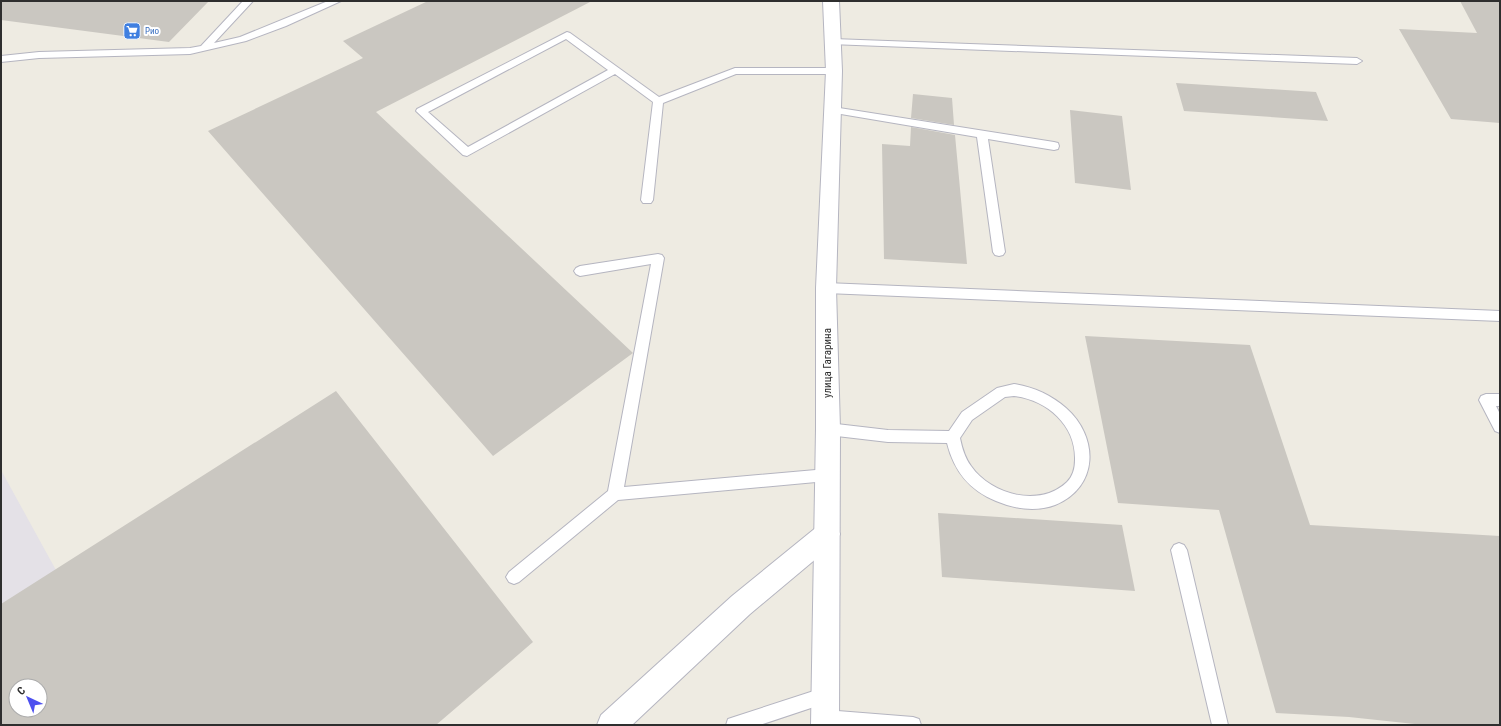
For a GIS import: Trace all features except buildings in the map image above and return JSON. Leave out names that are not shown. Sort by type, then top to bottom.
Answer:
[{"type":"street","name":"улица Гагарина","points":[[825,713],[828,429],[826,288],[834,71],[831,1]]},
{"type":"street","points":[[611,725],[741,605],[827,534]]},
{"type":"lane","points":[[205,47],[248,1]]},
{"type":"lane","points":[[1,59],[39,55],[190,51],[242,39],[283,24],[336,1]]},
{"type":"lane","points":[[615,70],[467,152],[421,111],[567,35],[658,101]]},
{"type":"lane","points":[[833,42],[1357,61]]},
{"type":"lane","points":[[658,101],[735,71],[834,71]]},
{"type":"lane","points":[[647,200],[658,101]]},
{"type":"lane","points":[[833,110],[1054,146]]},
{"type":"lane","points":[[982,134],[999,252]]},
{"type":"lane","points":[[580,270],[658,258],[615,494]]},
{"type":"lane","points":[[826,288],[1500,316]]},
{"type":"lane","points":[[1014,390],[1033,394],[1052,404],[1067,417],[1078,433],[1083,451],[1082,470],[1072,487],[1055,498],[1034,503],[1010,501],[988,491],[970,476],[958,457],[953,438],[967,416],[1002,392],[1014,390]]},
{"type":"lane","points":[[1500,400],[1486,400],[1500,427]]},
{"type":"lane","points":[[828,429],[888,436],[953,438]]},
{"type":"lane","points":[[514,577],[615,494],[827,475]]},
{"type":"lane","points":[[1179,550],[1220,725]]},
{"type":"lane","points":[[734,725],[825,713],[913,725]]},
{"type":"shaded area","points":[[1,470],[141,725],[1,725]]},
{"type":"place","name":"Рио","points":[[132,31]]}]
